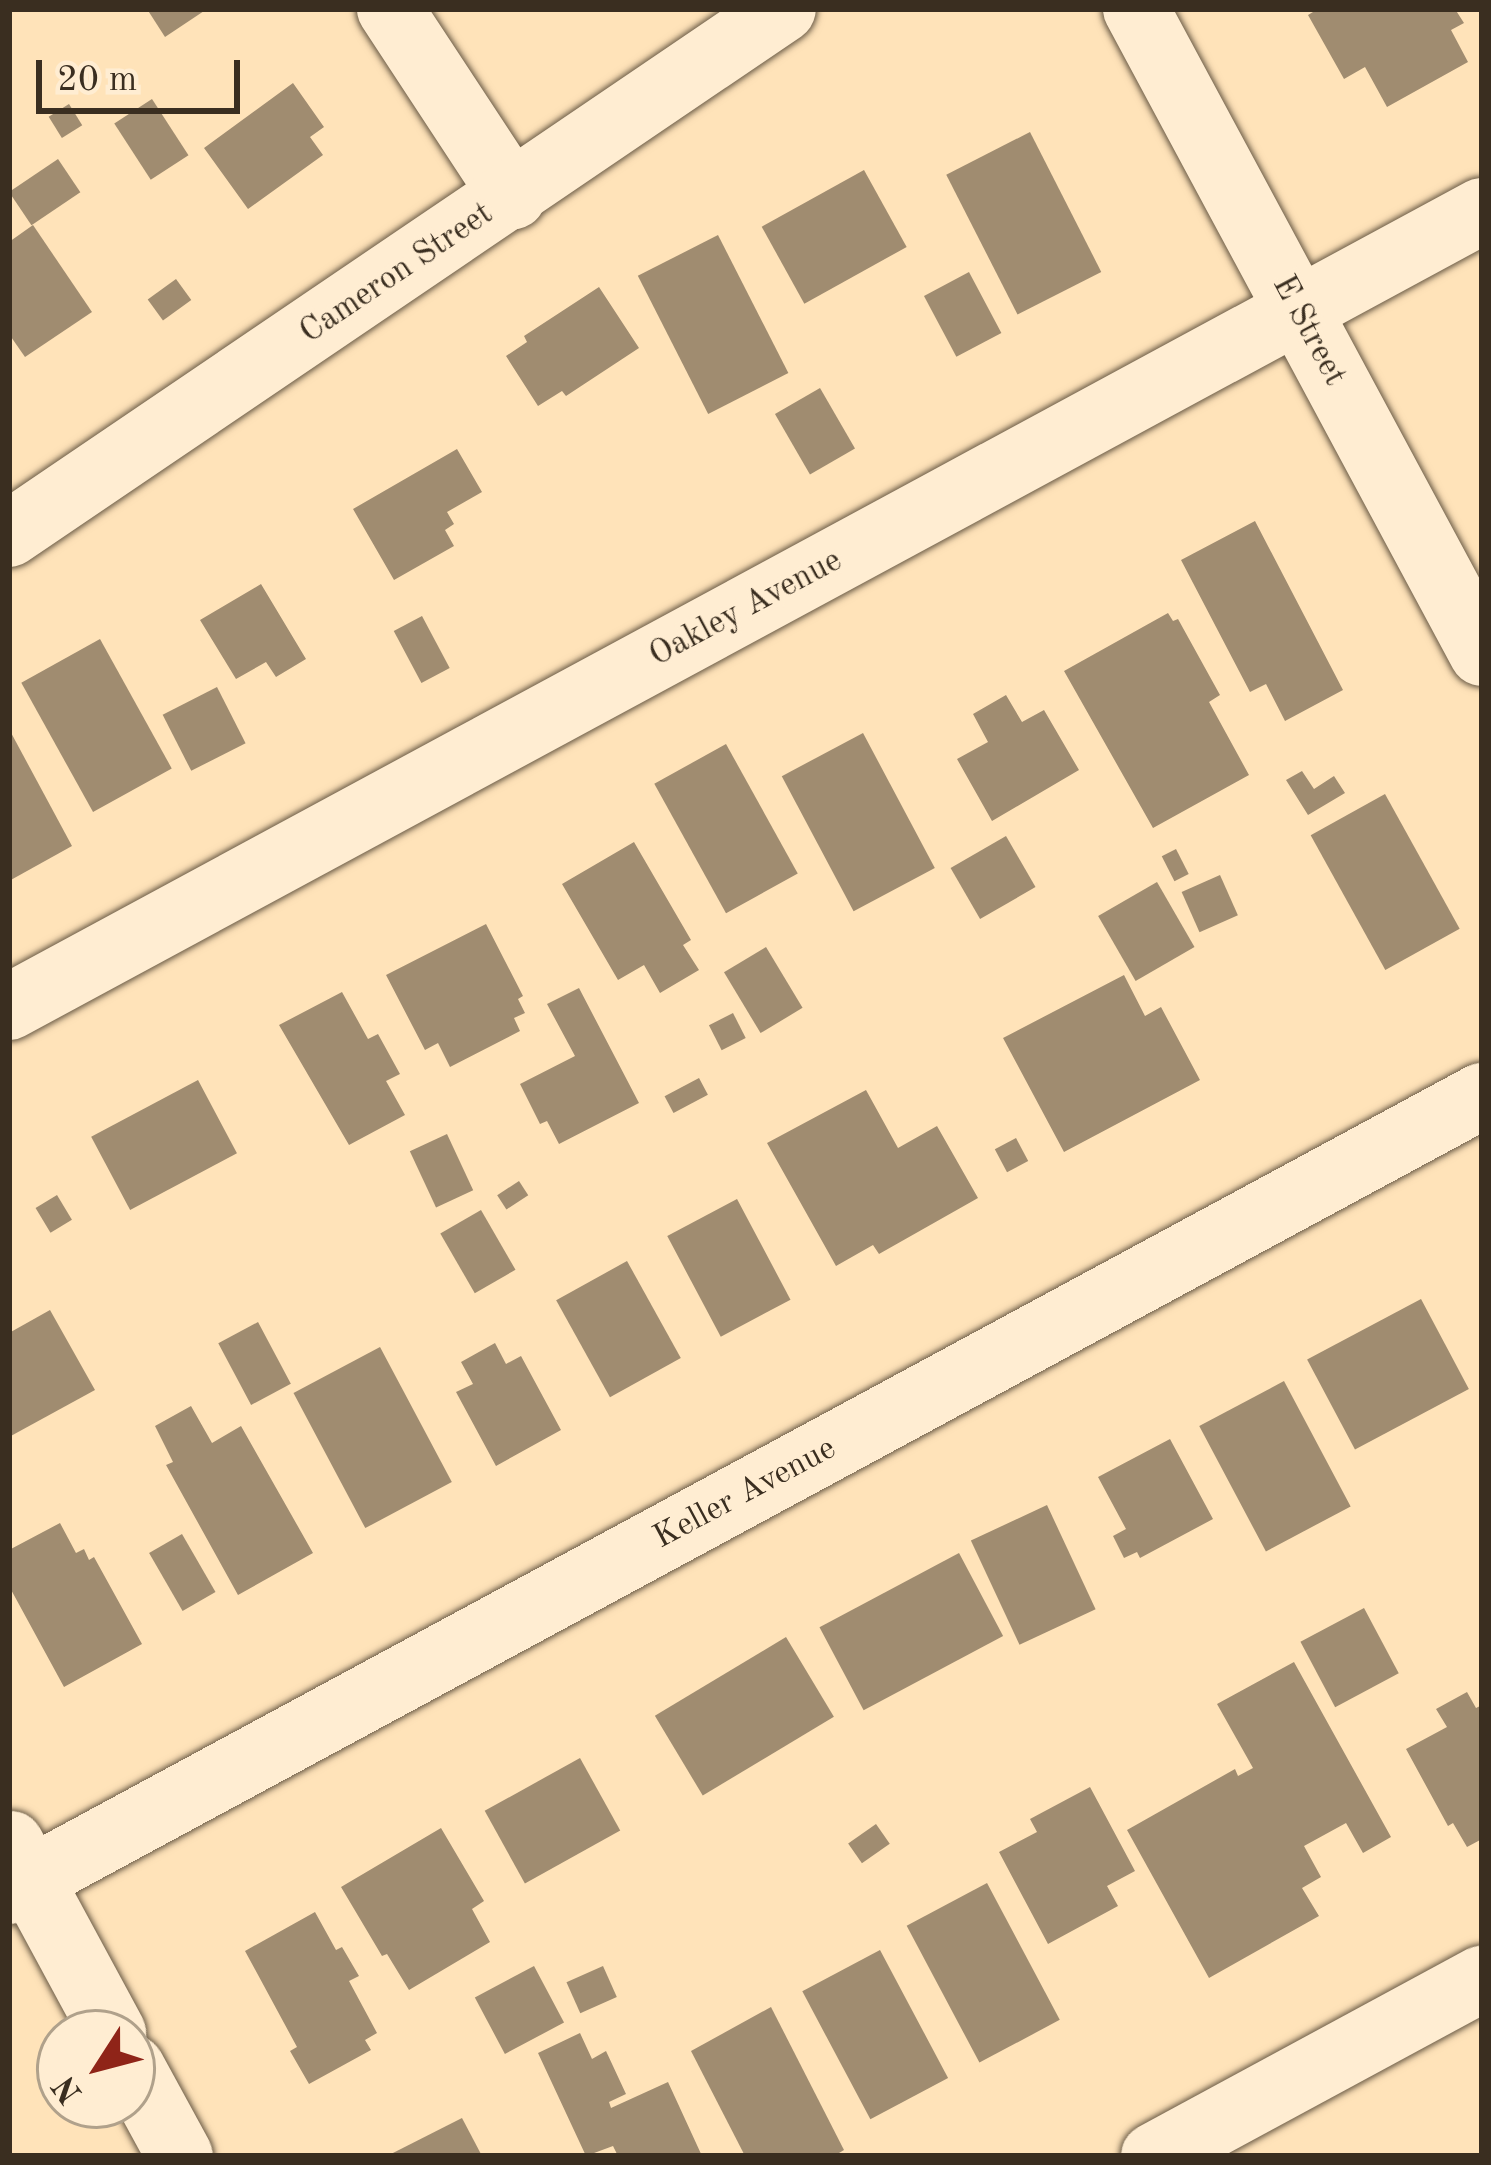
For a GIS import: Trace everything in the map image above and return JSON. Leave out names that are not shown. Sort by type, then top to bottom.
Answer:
[{"type":"street","points":[[390,9],[513,196]]},
{"type":"street","name":"Cameron Street","points":[[9,535],[783,9]]},
{"type":"street","name":"E Street","points":[[1136,9],[1482,653]]},
{"type":"street","name":"Oakley Avenue","points":[[9,1007],[1482,211]]},
{"type":"street","name":"Keller Avenue","points":[[16,1871],[1482,1096]]},
{"type":"street","points":[[16,1871],[99,2009]]},
{"type":"street","points":[[1154,2156],[1482,1979]]},
{"type":"street","points":[[156,2112],[180,2156]]},
{"type":"building","points":[[147,9],[207,9],[165,37]]},
{"type":"building","points":[[1318,9],[1455,9],[1464,23],[1451,30],[1468,62],[1387,107],[1365,67],[1344,79],[1308,15]]},
{"type":"building","points":[[293,83],[324,127],[310,137],[323,155],[248,209],[204,148]]},
{"type":"building","points":[[152,99],[188,155],[151,180],[114,124]]},
{"type":"building","points":[[69,104],[82,125],[62,138],[49,117]]},
{"type":"building","points":[[1030,132],[1101,272],[1018,315],[946,175]]},
{"type":"building","points":[[58,159],[80,192],[31,225],[9,192]]},
{"type":"building","points":[[864,170],[907,247],[804,304],[762,227]]},
{"type":"building","points":[[33,225],[92,312],[25,357],[9,334],[9,242]]},
{"type":"building","points":[[718,235],[788,373],[708,414],[638,276]]},
{"type":"building","points":[[969,272],[1001,333],[956,357],[924,296]]},
{"type":"building","points":[[176,279],[191,300],[163,321],[148,300]]},
{"type":"building","points":[[599,287],[639,348],[566,396],[562,391],[538,406],[506,356],[527,342],[524,336]]},
{"type":"building","points":[[820,388],[855,449],[810,475],[775,414]]},
{"type":"building","points":[[457,449],[482,492],[447,512],[454,524],[445,530],[454,546],[394,580],[353,509]]},
{"type":"building","points":[[1255,521],[1343,690],[1285,721],[1266,684],[1250,692],[1181,560]]},
{"type":"building","points":[[261,584],[306,659],[276,677],[266,662],[236,679],[200,620]]},
{"type":"building","points":[[1168,613],[1173,621],[1178,619],[1220,695],[1209,702],[1249,775],[1153,828],[1064,671]]},
{"type":"building","points":[[422,616],[450,668],[421,683],[394,631]]},
{"type":"building","points":[[100,639],[172,768],[93,812],[21,683]]},
{"type":"building","points":[[217,687],[246,743],[191,771],[163,715]]},
{"type":"building","points":[[1006,695],[1022,722],[1044,710],[1079,770],[992,821],[957,759],[988,742],[973,714]]},
{"type":"building","points":[[9,729],[72,846],[9,881]]},
{"type":"building","points":[[863,733],[935,868],[854,911],[782,776]]},
{"type":"building","points":[[726,744],[798,873],[726,913],[654,784]]},
{"type":"building","points":[[1302,771],[1314,789],[1334,776],[1345,793],[1308,815],[1286,780]]},
{"type":"building","points":[[1385,794],[1460,929],[1385,970],[1311,835]]},
{"type":"building","points":[[1006,836],[1036,887],[980,919],[951,868]]},
{"type":"building","points":[[634,842],[691,940],[683,945],[699,970],[660,993],[644,965],[618,980],[562,884]]},
{"type":"building","points":[[1176,849],[1189,874],[1174,881],[1162,856]]},
{"type":"building","points":[[1220,875],[1238,915],[1200,932],[1182,892]]},
{"type":"building","points":[[1157,882],[1194,947],[1136,981],[1098,916]]},
{"type":"building","points":[[486,924],[523,996],[518,999],[525,1013],[514,1018],[520,1031],[450,1067],[438,1043],[425,1050],[386,975]]},
{"type":"building","points":[[766,947],[803,1008],[761,1033],[724,972]]},
{"type":"building","points":[[1124,975],[1145,1016],[1161,1007],[1200,1080],[1064,1152],[1003,1038]]},
{"type":"building","points":[[579,988],[639,1103],[559,1144],[547,1121],[540,1124],[520,1084],[575,1056],[547,1004]]},
{"type":"building","points":[[342,992],[368,1039],[378,1034],[400,1074],[386,1081],[405,1115],[349,1145],[279,1025]]},
{"type":"building","points":[[733,1013],[746,1038],[722,1050],[709,1025]]},
{"type":"building","points":[[699,1078],[708,1095],[673,1113],[665,1096]]},
{"type":"building","points":[[198,1080],[237,1153],[130,1210],[91,1137]]},
{"type":"building","points":[[866,1090],[898,1148],[937,1126],[978,1198],[879,1254],[873,1245],[836,1266],[767,1143]]},
{"type":"building","points":[[447,1134],[473,1190],[436,1208],[410,1151]]},
{"type":"building","points":[[1016,1138],[1028,1161],[1007,1172],[995,1149]]},
{"type":"building","points":[[519,1181],[528,1195],[506,1209],[497,1195]]},
{"type":"building","points":[[57,1195],[72,1220],[51,1233],[36,1208]]},
{"type":"building","points":[[737,1199],[791,1300],[721,1337],[667,1236]]},
{"type":"building","points":[[481,1210],[516,1270],[475,1293],[440,1234]]},
{"type":"building","points":[[627,1261],[681,1358],[610,1397],[556,1300]]},
{"type":"building","points":[[1421,1299],[1469,1389],[1355,1450],[1307,1360]]},
{"type":"building","points":[[50,1310],[95,1390],[9,1437],[9,1333]]},
{"type":"building","points":[[258,1322],[291,1384],[251,1405],[218,1343]]},
{"type":"building","points":[[495,1343],[506,1364],[521,1356],[561,1430],[496,1466],[456,1392],[473,1384],[461,1362]]},
{"type":"building","points":[[380,1347],[452,1482],[365,1528],[293,1393]]},
{"type":"building","points":[[1284,1381],[1351,1506],[1266,1551],[1199,1426]]},
{"type":"building","points":[[191,1406],[212,1443],[241,1426],[313,1553],[238,1595],[166,1465],[173,1462],[155,1426]]},
{"type":"building","points":[[1170,1439],[1213,1519],[1140,1558],[1137,1552],[1124,1558],[1113,1536],[1126,1529],[1098,1477]]},
{"type":"building","points":[[1047,1505],[1096,1609],[1019,1645],[971,1540]]},
{"type":"building","points":[[60,1523],[76,1553],[84,1549],[89,1560],[94,1557],[142,1644],[64,1687],[9,1586],[9,1550]]},
{"type":"building","points":[[182,1534],[216,1592],[183,1611],[149,1553]]},
{"type":"building","points":[[959,1553],[1003,1636],[864,1710],[819,1627]]},
{"type":"building","points":[[1364,1608],[1399,1673],[1335,1707],[1300,1642]]},
{"type":"building","points":[[786,1637],[834,1717],[703,1796],[655,1716]]},
{"type":"building","points":[[1294,1662],[1391,1837],[1363,1853],[1346,1823],[1304,1846],[1321,1877],[1302,1888],[1319,1916],[1209,1978],[1127,1830],[1235,1769],[1238,1776],[1253,1768],[1217,1704]]},
{"type":"building","points":[[1467,1692],[1476,1708],[1482,1705],[1482,1839],[1467,1847],[1453,1823],[1448,1826],[1406,1749],[1447,1727],[1436,1709]]},
{"type":"building","points":[[580,1758],[620,1831],[525,1883],[485,1811]]},
{"type":"building","points":[[1090,1787],[1135,1871],[1107,1886],[1118,1906],[1048,1944],[999,1852],[1037,1832],[1030,1819]]},
{"type":"building","points":[[876,1824],[890,1844],[862,1863],[848,1844]]},
{"type":"building","points":[[441,1828],[484,1901],[472,1909],[490,1942],[409,1990],[387,1954],[382,1956],[341,1887]]},
{"type":"building","points":[[987,1883],[1060,2020],[979,2063],[907,1926]]},
{"type":"building","points":[[315,1912],[336,1950],[342,1947],[359,1976],[349,1981],[377,2033],[365,2040],[371,2050],[309,2084],[290,2051],[297,2047],[245,1951]]},
{"type":"building","points":[[880,1950],[948,2078],[870,2119],[802,1991]]},
{"type":"building","points":[[534,1966],[564,2023],[505,2054],[475,1997]]},
{"type":"building","points":[[603,1966],[617,1997],[580,2013],[566,1982]]},
{"type":"building","points":[[771,2007],[844,2150],[834,2156],[745,2156],[691,2051]]},
{"type":"building","points":[[580,2033],[592,2059],[606,2051],[626,2094],[609,2102],[611,2108],[668,2082],[702,2156],[618,2156],[613,2146],[586,2156],[538,2053]]},
{"type":"building","points":[[462,2118],[482,2156],[387,2156]]}]
